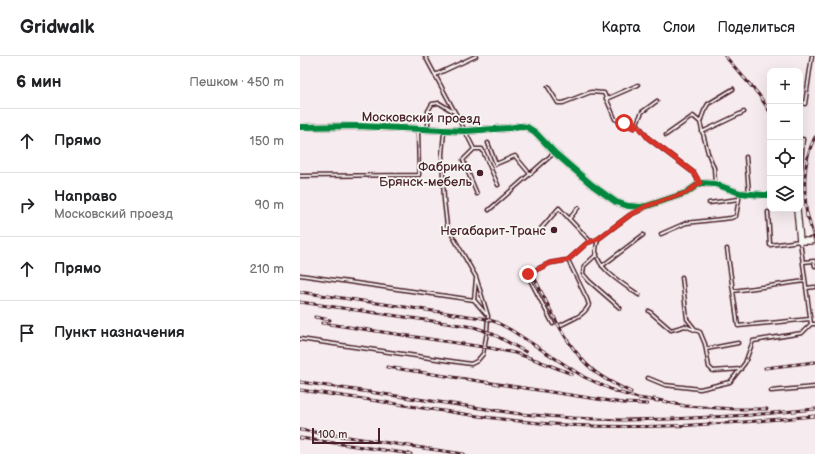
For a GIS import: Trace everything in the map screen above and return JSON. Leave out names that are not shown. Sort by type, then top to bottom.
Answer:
[{"type":"street","name":"Московский проезд","points":[[300,127],[358,126],[465,131],[520,126],[527,127],[535,132],[555,153],[592,185],[616,202],[628,206],[647,206],[686,193],[700,183]]},
{"type":"street","points":[[700,183],[715,184],[740,196],[749,194],[767,195]]},
{"type":"street","points":[[797,212],[800,241],[815,240]]},
{"type":"lane","points":[[425,56],[456,112],[474,149]]},
{"type":"lane","points":[[436,75],[476,56]]},
{"type":"lane","points":[[805,104],[812,56]]},
{"type":"lane","points":[[606,98],[638,85]]},
{"type":"lane","points":[[548,88],[558,102],[562,103],[591,92],[604,93],[615,119],[634,128],[642,112],[657,101]]},
{"type":"lane","points":[[715,184],[714,168],[708,154],[700,122],[708,104],[733,88]]},
{"type":"lane","points":[[428,130],[428,112],[432,104],[439,103],[456,112]]},
{"type":"lane","points":[[702,132],[744,112]]},
{"type":"lane","points":[[666,135],[693,116],[700,122]]},
{"type":"lane","points":[[636,123],[648,138],[694,173],[700,183]]},
{"type":"lane","points":[[300,176],[419,175],[418,129]]},
{"type":"lane","points":[[300,339],[471,364],[477,361],[483,354],[488,316],[476,277],[447,226],[442,154],[444,131]]},
{"type":"lane","points":[[488,143],[496,164],[515,156],[530,174]]},
{"type":"lane","points":[[477,194],[463,160],[474,149],[482,149],[498,185]]},
{"type":"lane","points":[[489,210],[555,153]]},
{"type":"lane","points":[[746,157],[749,194]]},
{"type":"lane","points":[[661,234],[686,223],[731,218],[736,216],[740,196],[709,203]]},
{"type":"lane","points":[[553,324],[528,274],[550,263],[568,260],[587,243],[598,239],[630,215],[647,206]]},
{"type":"lane","points":[[538,232],[559,208],[590,241]]},
{"type":"lane","points":[[569,219],[578,208]]},
{"type":"lane","points":[[768,212],[770,245],[800,241],[811,324]]},
{"type":"lane","points":[[602,266],[643,235]]},
{"type":"lane","points":[[598,239],[596,252],[602,266],[605,270],[639,295]]},
{"type":"lane","points":[[727,249],[738,326],[810,319]]},
{"type":"lane","points":[[597,254],[584,266],[583,274],[620,308]]},
{"type":"lane","points":[[562,325],[579,316],[589,305],[568,260]]},
{"type":"lane","points":[[803,262],[814,261],[815,266]]},
{"type":"lane","points":[[300,276],[474,300],[488,316]]},
{"type":"lane","points":[[474,300],[476,277]]},
{"type":"lane","points":[[682,278],[687,318],[696,330],[700,332],[705,344],[709,367],[713,371],[741,369]]},
{"type":"lane","points":[[733,291],[805,281]]},
{"type":"lane","points":[[806,288],[815,287]]},
{"type":"lane","points":[[649,312],[671,330],[685,326],[696,330]]},
{"type":"lane","points":[[648,378],[665,385],[700,389],[730,382],[745,363],[753,341],[802,333],[811,324],[815,324]]},
{"type":"lane","points":[[706,349],[738,342]]},
{"type":"lane","points":[[771,391],[815,387]]},
{"type":"railway","points":[[725,56],[759,95],[767,107]]},
{"type":"railway","points":[[807,217],[805,176],[808,156],[815,137]]},
{"type":"railway","points":[[807,213],[815,242]]},
{"type":"railway","points":[[533,275],[559,326],[584,362],[603,377],[631,392]]},
{"type":"railway","points":[[300,292],[482,318],[496,322],[584,377],[617,392],[638,398],[658,401]]},
{"type":"railway","points":[[300,302],[474,327],[491,333],[526,352]]},
{"type":"railway","points":[[315,317],[330,320]]},
{"type":"railway","points":[[322,323],[515,353],[572,374]]},
{"type":"railway","points":[[765,368],[815,362]]},
{"type":"railway","points":[[387,367],[623,403],[647,404]]},
{"type":"railway","points":[[300,382],[521,414],[572,418],[622,420],[671,419],[751,415],[815,409]]},
{"type":"railway","points":[[300,390],[485,417],[593,426],[667,426],[815,416]]},
{"type":"railway","points":[[654,399],[685,406],[767,409]]},
{"type":"railway","points":[[300,430],[464,454]]},
{"type":"railway","points":[[300,438],[411,454]]},
{"type":"cycle path","points":[[300,127],[358,126],[465,131],[520,126],[527,127],[535,132],[555,153],[592,185],[616,202],[628,206],[647,206],[686,193],[700,183],[715,184],[740,193],[767,195]]},
{"type":"place","name":"Фабрика Брянск-мебель","points":[[480,173]]},
{"type":"place","name":"Негабарит-Транс","points":[[554,230]]},
{"type":"route","points":[[528,274],[550,263],[568,260],[587,243],[598,239],[630,215],[647,206],[686,193],[700,183],[694,173],[648,138],[636,123],[634,128],[624,123]]}]
